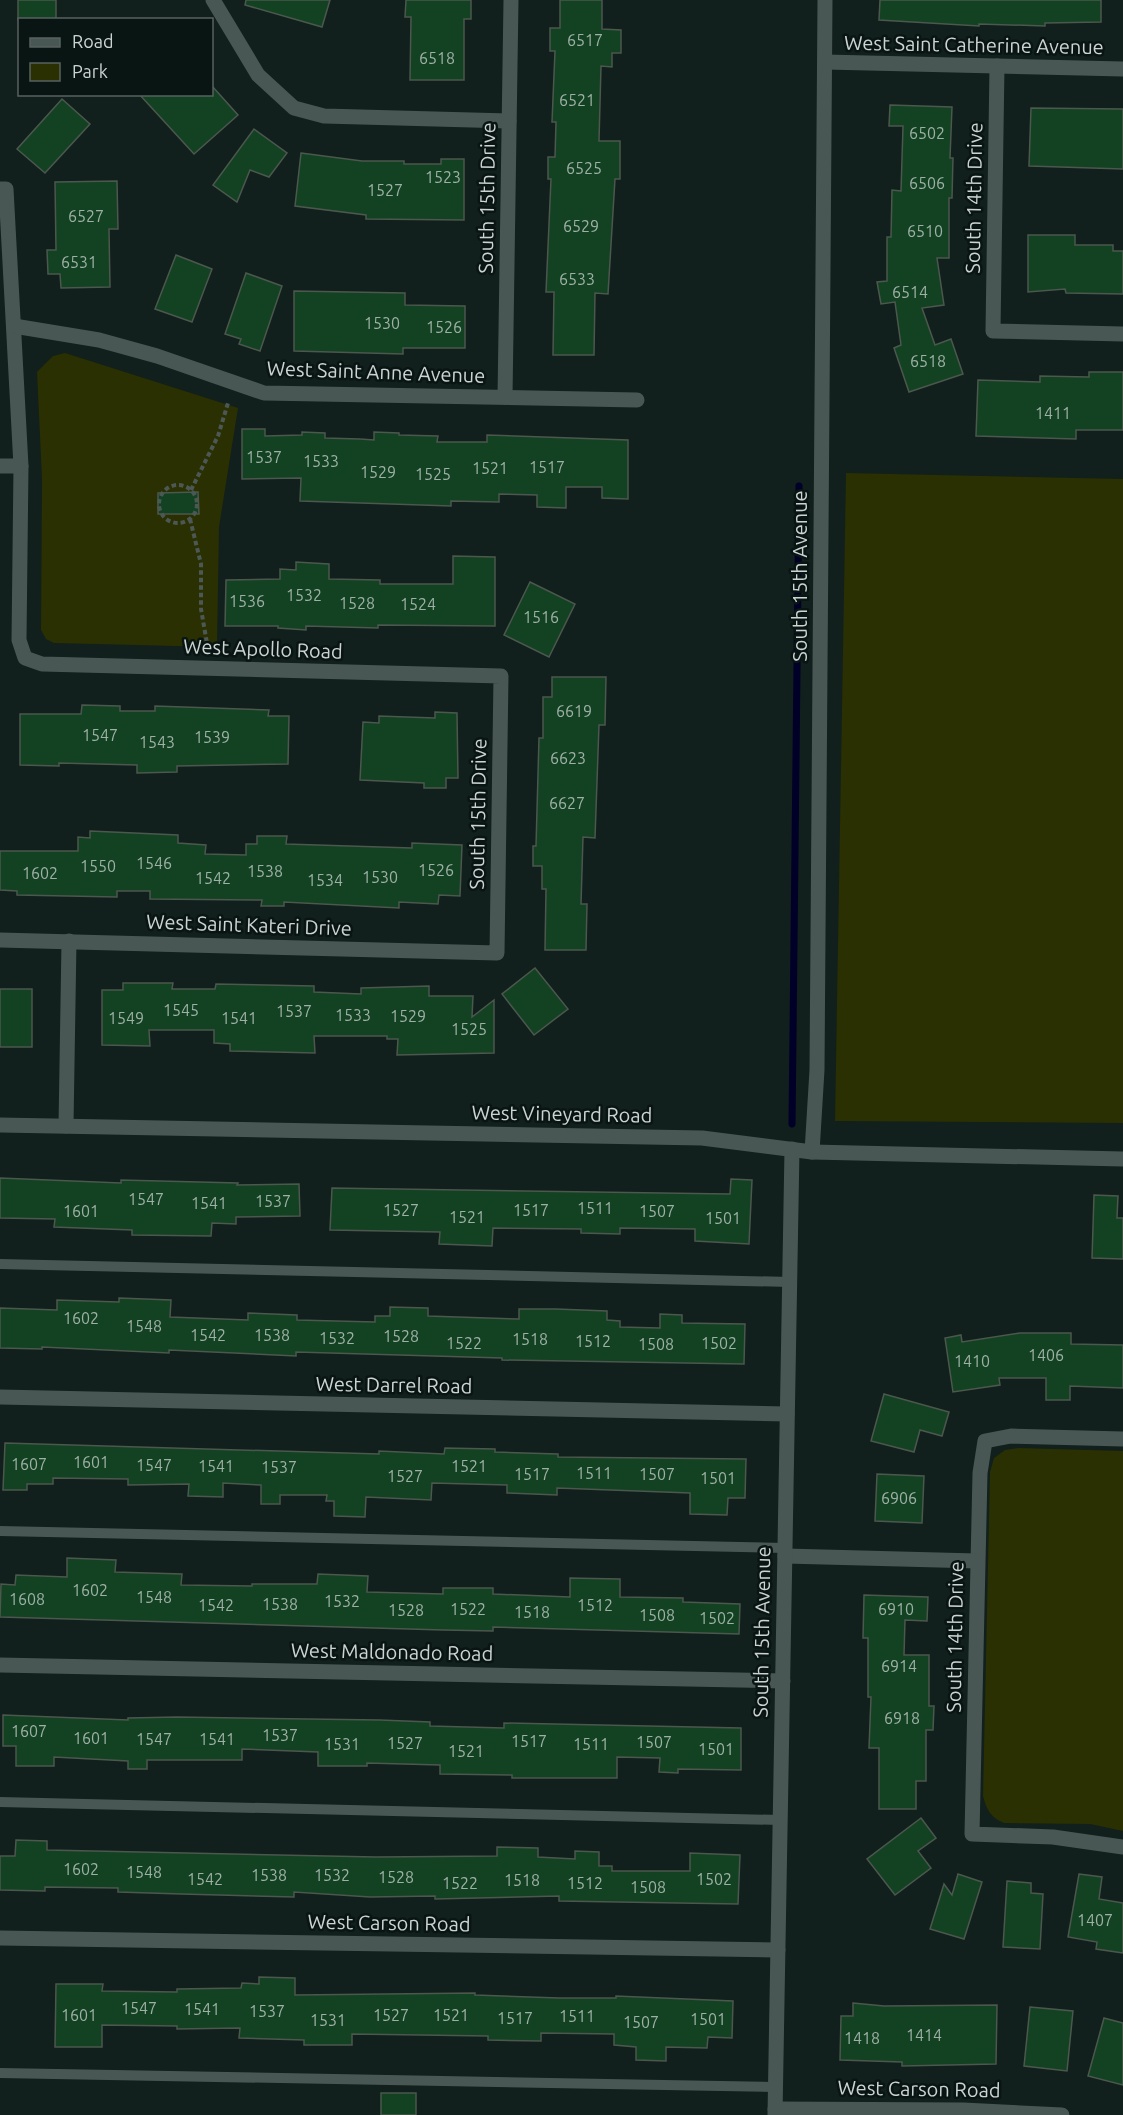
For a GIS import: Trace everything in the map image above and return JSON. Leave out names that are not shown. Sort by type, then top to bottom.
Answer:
[{"type":"street","points":[[213,0],[258,75],[294,108],[324,116],[509,121]]},
{"type":"street","name":"South 15th Drive","points":[[505,397],[511,0]]},
{"type":"street","name":"South 15th Avenue","points":[[812,1152],[817,1070],[825,0]]},
{"type":"street","name":"West Saint Catherine Avenue","points":[[825,62],[1123,69]]},
{"type":"street","name":"South 14th Drive","points":[[997,66],[993,331],[1123,334]]},
{"type":"street","points":[[0,466],[21,466],[14,326],[3,189]]},
{"type":"street","name":"West Saint Anne Avenue","points":[[14,326],[99,340],[157,356],[264,393],[637,400]]},
{"type":"street","name":"West Apollo Road","points":[[21,466],[19,640],[25,658],[54,664],[501,676]]},
{"type":"street","name":"South 15th Drive","points":[[497,952],[501,676]]},
{"type":"street","name":"West Saint Kateri Drive","points":[[0,940],[497,952]]},
{"type":"street","points":[[66,1126],[69,941]]},
{"type":"street","name":"West Vineyard Road","points":[[0,1125],[702,1138],[812,1152],[1123,1159]]},
{"type":"street","name":"South 15th Avenue","points":[[775,2112],[792,1149]]},
{"type":"street","name":"West Darrel Road","points":[[0,1397],[787,1414]]},
{"type":"street","name":"South 14th Drive","points":[[1123,1439],[1011,1436],[985,1442],[981,1455],[977,1561],[972,1834],[1053,1837],[1123,1847]]},
{"type":"street","points":[[785,1552],[977,1561]]},
{"type":"street","name":"West Maldonado Road","points":[[0,1665],[783,1681]]},
{"type":"street","name":"West Carson Road","points":[[0,1938],[778,1950]]},
{"type":"street","name":"West Carson Road","points":[[775,2112],[963,2112],[1062,2115]]},
{"type":"lane","points":[[0,1264],[789,1282]]},
{"type":"lane","points":[[0,1531],[785,1552]]},
{"type":"lane","points":[[0,1802],[679,1815],[780,1820]]},
{"type":"lane","points":[[0,2073],[776,2087]]},
{"type":"path","points":[[191,490],[179,485],[167,488],[162,493],[159,506],[161,512],[170,521],[182,522],[190,519],[197,506],[191,490],[218,435],[228,403]]},
{"type":"path","points":[[190,519],[201,564],[201,609],[208,649]]},
{"type":"green space","points":[[65,353],[238,408],[219,527],[217,647],[54,643],[46,639],[41,630],[42,479],[37,372],[53,356]]},
{"type":"green space","points":[[846,473],[1123,479],[1123,1123],[835,1121]]},
{"type":"green space","points":[[1018,1448],[1123,1451],[1123,1831],[1090,1824],[1004,1823],[990,1812],[983,1796],[990,1472],[994,1458],[1005,1450]]},
{"type":"building","points":[[18,0],[56,0],[56,18],[18,18]]},
{"type":"building","points":[[246,0],[330,0],[322,27],[245,5]]},
{"type":"building","points":[[406,0],[471,0],[471,19],[464,19],[464,80],[410,80],[411,17],[405,17]]},
{"type":"building","points":[[560,0],[602,0],[602,29],[621,30],[621,53],[612,53],[612,67],[601,66],[599,141],[620,141],[620,179],[615,179],[608,294],[595,293],[594,355],[553,355],[554,292],[546,292],[551,179],[548,179],[548,157],[555,157],[556,122],[552,122],[555,51],[550,51],[550,28],[560,28]]},
{"type":"building","points":[[880,0],[1101,0],[1101,22],[1045,23],[1045,26],[979,24],[979,26],[879,20]]},
{"type":"building","points":[[213,87],[238,115],[194,154],[141,96],[213,96]]},
{"type":"building","points":[[62,99],[90,124],[45,173],[17,149]]},
{"type":"building","points":[[890,105],[952,107],[950,158],[953,158],[952,198],[949,198],[949,258],[937,258],[944,305],[922,308],[935,345],[951,339],[963,374],[909,392],[894,348],[901,345],[895,302],[881,304],[877,282],[887,281],[887,237],[891,237],[892,190],[901,191],[903,126],[889,126]]},
{"type":"building","points":[[1031,108],[1123,109],[1123,169],[1029,166]]},
{"type":"building","points":[[254,129],[287,153],[269,177],[250,170],[237,202],[213,185]]},
{"type":"building","points":[[301,153],[362,161],[404,161],[404,164],[441,164],[441,159],[464,159],[464,220],[366,219],[366,215],[295,206]]},
{"type":"building","points":[[117,181],[118,229],[109,229],[110,287],[61,288],[60,274],[48,274],[47,250],[56,250],[55,182]]},
{"type":"building","points":[[1028,235],[1075,235],[1075,245],[1113,245],[1113,251],[1123,251],[1123,294],[1066,293],[1065,289],[1028,292]]},
{"type":"building","points":[[176,255],[212,269],[192,322],[155,309]]},
{"type":"building","points":[[246,273],[282,286],[260,351],[239,344],[241,339],[225,334]]},
{"type":"building","points":[[294,291],[405,293],[405,305],[465,306],[465,348],[403,348],[403,354],[294,351]]},
{"type":"building","points":[[1089,372],[1123,372],[1123,430],[1076,430],[1076,439],[976,436],[978,380],[1040,382],[1040,376],[1089,377]]},
{"type":"building","points":[[242,429],[265,429],[265,436],[302,435],[302,432],[325,433],[325,438],[374,440],[374,432],[399,433],[399,435],[438,436],[437,442],[487,442],[487,435],[628,440],[628,499],[602,498],[602,487],[566,487],[566,508],[537,507],[537,495],[499,494],[499,502],[451,501],[451,506],[300,501],[301,478],[242,479]]},
{"type":"building","points":[[198,492],[199,514],[158,514],[158,493]]},
{"type":"building","points":[[453,556],[495,557],[495,626],[378,625],[378,628],[306,626],[306,630],[278,628],[278,626],[225,626],[226,580],[280,579],[280,569],[296,570],[296,562],[329,564],[329,579],[380,580],[380,584],[453,584]]},
{"type":"building","points":[[530,582],[575,604],[549,657],[504,635]]},
{"type":"building","points":[[552,677],[606,677],[605,725],[599,725],[595,838],[583,837],[581,904],[587,904],[586,950],[545,950],[546,889],[542,889],[542,866],[533,866],[533,846],[536,846],[539,738],[543,738],[543,697],[552,697]]},
{"type":"building","points":[[82,705],[120,706],[120,711],[155,711],[155,706],[269,710],[268,716],[289,716],[288,764],[177,766],[177,772],[137,773],[137,765],[59,763],[59,766],[20,765],[20,714],[81,714]]},
{"type":"building","points":[[435,712],[457,713],[458,778],[446,778],[446,788],[424,788],[424,783],[360,780],[363,722],[379,723],[379,716],[435,718]]},
{"type":"building","points":[[90,831],[178,835],[178,843],[206,845],[205,854],[246,855],[246,844],[257,844],[257,836],[287,836],[286,844],[412,848],[412,843],[462,845],[460,896],[439,895],[438,904],[399,902],[399,908],[284,902],[284,906],[261,906],[262,900],[150,899],[150,891],[117,891],[117,897],[17,895],[17,891],[0,890],[0,851],[78,851],[78,837],[90,838]]},
{"type":"building","points":[[535,968],[568,1009],[534,1035],[502,994]]},
{"type":"building","points":[[123,983],[173,983],[172,989],[215,989],[216,984],[314,986],[314,992],[361,994],[361,988],[429,986],[429,996],[473,996],[472,1017],[494,1000],[494,1053],[397,1055],[398,1039],[387,1039],[387,1036],[314,1036],[315,1053],[230,1051],[230,1044],[214,1043],[214,1030],[149,1030],[150,1046],[102,1045],[102,990],[123,990]]},
{"type":"building","points":[[0,989],[32,989],[32,1047],[0,1047]]},
{"type":"building","points":[[0,1178],[121,1183],[121,1180],[238,1183],[237,1185],[299,1184],[300,1216],[236,1217],[236,1224],[212,1223],[211,1236],[132,1235],[132,1230],[54,1227],[55,1219],[0,1218]]},
{"type":"building","points":[[731,1179],[752,1180],[749,1244],[695,1241],[695,1229],[620,1228],[620,1234],[581,1233],[581,1229],[493,1228],[492,1246],[439,1244],[440,1232],[330,1230],[332,1188],[730,1194]]},
{"type":"building","points":[[1094,1195],[1118,1196],[1117,1218],[1123,1218],[1123,1259],[1092,1258]]},
{"type":"building","points":[[119,1298],[171,1300],[170,1317],[248,1320],[248,1313],[297,1315],[297,1320],[375,1322],[375,1316],[390,1316],[390,1307],[428,1308],[428,1316],[519,1319],[519,1309],[556,1309],[607,1311],[607,1320],[620,1321],[620,1327],[660,1328],[660,1314],[682,1315],[682,1323],[745,1324],[744,1364],[502,1360],[502,1358],[296,1352],[296,1356],[169,1350],[169,1353],[42,1347],[42,1349],[0,1348],[0,1308],[57,1310],[57,1300],[119,1302]]},
{"type":"building","points":[[1020,1333],[1071,1333],[1071,1344],[1123,1345],[1123,1388],[1070,1386],[1070,1400],[1046,1400],[1046,1378],[999,1378],[1000,1385],[953,1392],[945,1338],[961,1335],[962,1342]]},
{"type":"building","points":[[884,1394],[949,1412],[942,1436],[920,1430],[914,1452],[871,1441]]},
{"type":"building","points":[[5,1443],[379,1454],[379,1451],[444,1454],[445,1448],[495,1449],[495,1452],[558,1454],[558,1457],[746,1459],[745,1498],[728,1498],[727,1515],[690,1514],[690,1493],[557,1488],[557,1495],[507,1493],[507,1485],[432,1483],[431,1500],[366,1497],[365,1517],[334,1516],[334,1501],[326,1501],[327,1495],[280,1495],[280,1504],[261,1504],[261,1485],[223,1483],[223,1497],[188,1496],[189,1484],[128,1485],[128,1479],[53,1478],[53,1484],[27,1484],[27,1490],[3,1490]]},
{"type":"building","points":[[877,1474],[924,1476],[922,1523],[875,1521]]},
{"type":"building","points":[[67,1558],[116,1560],[115,1572],[182,1574],[181,1585],[317,1584],[318,1574],[368,1576],[367,1592],[443,1594],[443,1588],[493,1588],[493,1594],[570,1597],[570,1578],[620,1579],[620,1597],[683,1598],[683,1602],[740,1604],[739,1634],[493,1627],[493,1631],[443,1630],[0,1617],[1,1584],[15,1585],[16,1575],[67,1577]]},
{"type":"building","points":[[864,1595],[928,1597],[927,1621],[905,1620],[904,1655],[929,1655],[929,1706],[934,1706],[933,1730],[926,1730],[926,1781],[916,1781],[916,1809],[879,1809],[879,1748],[869,1748],[871,1697],[868,1697],[868,1638],[863,1638]]},
{"type":"building","points":[[3,1715],[128,1720],[128,1718],[177,1717],[380,1720],[430,1722],[430,1726],[504,1728],[504,1723],[741,1728],[741,1770],[678,1769],[678,1773],[659,1772],[660,1758],[617,1757],[617,1778],[512,1778],[512,1775],[440,1774],[440,1765],[367,1763],[367,1766],[318,1766],[318,1752],[242,1749],[242,1760],[147,1760],[147,1769],[128,1769],[128,1761],[54,1757],[54,1766],[16,1766],[16,1746],[3,1746]]},
{"type":"building","points":[[921,1818],[936,1838],[918,1851],[931,1868],[895,1895],[867,1859]]},
{"type":"building","points":[[16,1840],[47,1841],[47,1850],[376,1857],[497,1856],[497,1847],[538,1848],[538,1857],[575,1859],[575,1851],[599,1852],[599,1866],[612,1866],[612,1871],[690,1871],[690,1853],[740,1855],[738,1904],[559,1901],[559,1896],[435,1899],[435,1896],[370,1897],[294,1892],[294,1897],[118,1892],[118,1888],[45,1887],[45,1891],[0,1890],[0,1856],[15,1856]]},
{"type":"building","points":[[958,1874],[982,1882],[964,1939],[930,1929],[944,1884],[952,1895]]},
{"type":"building","points":[[1079,1874],[1102,1877],[1099,1899],[1123,1903],[1123,1953],[1096,1949],[1097,1942],[1068,1937]]},
{"type":"building","points":[[1007,1881],[1031,1883],[1031,1893],[1043,1894],[1040,1949],[1003,1947]]},
{"type":"building","points":[[259,1977],[295,1978],[295,1995],[475,1993],[475,1995],[559,1998],[616,1998],[616,1996],[733,2001],[732,2038],[708,2037],[707,2048],[666,2047],[666,2061],[636,2060],[636,2047],[614,2045],[614,2034],[541,2033],[541,2041],[488,2040],[488,2036],[352,2034],[352,2045],[304,2045],[304,2040],[239,2038],[240,2028],[177,2029],[177,2026],[102,2025],[102,2047],[55,2047],[56,1984],[103,1984],[102,1991],[177,1992],[177,1989],[241,1988],[242,1983],[259,1984]]},
{"type":"building","points":[[853,2003],[884,2006],[997,2005],[996,2064],[902,2066],[902,2062],[840,2060],[841,2016],[853,2016]]},
{"type":"building","points":[[1030,2007],[1073,2011],[1067,2071],[1024,2066]]},
{"type":"building","points":[[1104,2018],[1123,2023],[1123,2085],[1088,2076]]},
{"type":"building","points":[[381,2093],[416,2093],[416,2115],[381,2115]]},
{"type":"waterway","points":[[792,1124],[799,486]]}]
